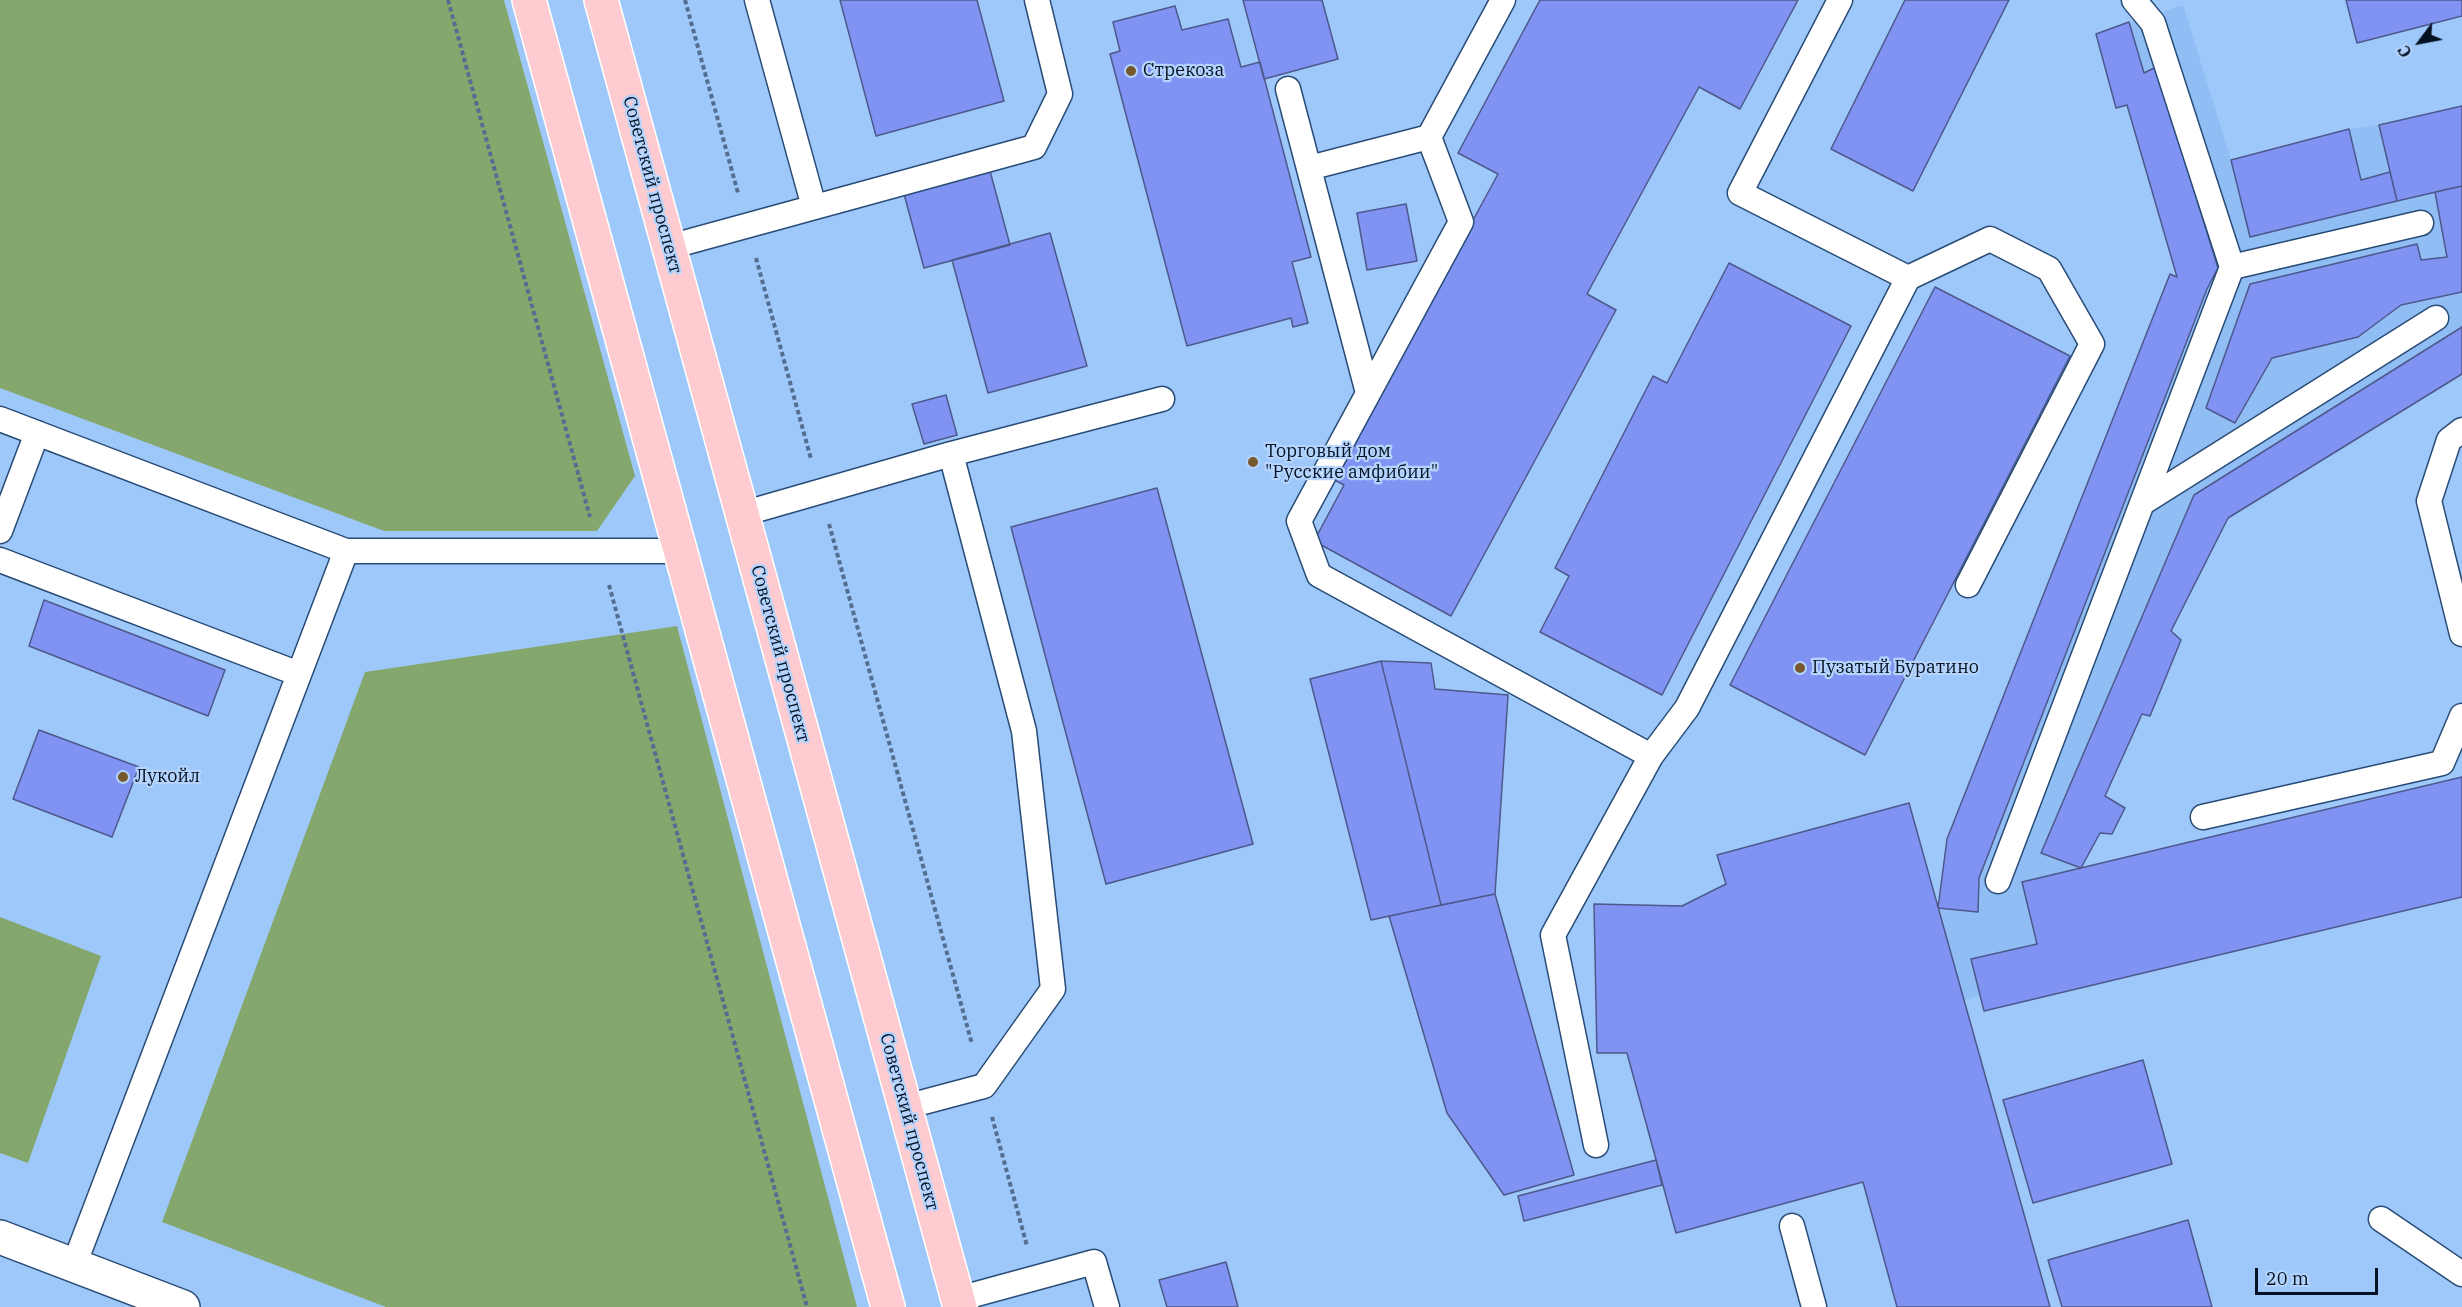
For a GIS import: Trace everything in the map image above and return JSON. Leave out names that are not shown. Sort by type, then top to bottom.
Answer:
[{"type":"main road","points":[[529,0],[888,1307]]},
{"type":"main road","name":"Советский проспект","points":[[601,0],[959,1303]]},
{"type":"street","points":[[0,1237],[183,1307]]},
{"type":"lane","points":[[758,0],[814,207]]},
{"type":"lane","points":[[669,247],[1034,147],[1060,94],[1037,0]]},
{"type":"lane","points":[[1309,168],[1429,137],[1503,0]]},
{"type":"lane","points":[[1840,0],[1740,193],[1908,278]]},
{"type":"lane","points":[[1998,881],[2232,267],[2152,23],[2134,0]]},
{"type":"lane","points":[[1288,89],[1368,393]]},
{"type":"lane","points":[[1429,137],[1461,222],[1299,521],[1319,576],[1651,756]]},
{"type":"lane","points":[[2232,267],[2421,223]]},
{"type":"lane","points":[[1596,1145],[1553,935],[1651,756],[1687,708],[1908,278],[1989,239],[2049,269],[2092,344],[1968,585]]},
{"type":"lane","points":[[2142,503],[2436,318]]},
{"type":"lane","points":[[742,514],[951,454],[1162,399]]},
{"type":"lane","points":[[0,419],[346,551],[680,551]]},
{"type":"lane","points":[[2462,430],[2449,440],[2429,501],[2462,634]]},
{"type":"lane","points":[[0,531],[38,433]]},
{"type":"lane","points":[[905,1107],[984,1086],[1053,989],[1024,731],[951,454]]},
{"type":"lane","points":[[74,1266],[346,551]]},
{"type":"lane","points":[[0,560],[299,674]]},
{"type":"lane","points":[[2203,817],[2442,763],[2462,716]]},
{"type":"lane","points":[[2381,1220],[2462,1274]]},
{"type":"lane","points":[[1792,1226],[1814,1307]]},
{"type":"lane","points":[[959,1303],[1094,1262],[1107,1307]]},
{"type":"path","points":[[448,0],[807,1307]]},
{"type":"path","points":[[685,0],[1036,1278]]},
{"type":"shaded area","points":[[2183,5],[2231,160],[2349,129],[2379,125],[2462,106],[2462,374],[2228,518],[2171,631],[2181,640],[2150,716],[2141,714],[2105,796],[2125,808],[2112,834],[2100,833],[2081,868],[2022,882],[2036,944],[1971,959],[1980,996],[1964,1000],[1938,908],[1947,839],[2170,274],[2177,276],[2128,106],[2116,108],[2096,34]]},
{"type":"green space","points":[[0,0],[504,0],[635,476],[597,531],[384,531],[0,388]]},
{"type":"green space","points":[[677,626],[857,1307],[386,1307],[162,1222],[365,672]]},
{"type":"green space","points":[[0,917],[101,956],[28,1163],[0,1153]]},
{"type":"building","points":[[840,0],[977,0],[1004,101],[876,136]]},
{"type":"building","points":[[1243,0],[1322,0],[1338,59],[1264,79]]},
{"type":"building","points":[[1540,0],[1798,0],[1740,109],[1699,87],[1587,294],[1616,310],[1451,616],[1314,541],[1344,485],[1333,479],[1498,174],[1458,153]]},
{"type":"building","points":[[1905,0],[2009,0],[1913,191],[1831,149]]},
{"type":"building","points":[[2346,0],[2462,0],[2462,16],[2357,43]]},
{"type":"building","points":[[1175,6],[1182,30],[1228,19],[1241,67],[1260,62],[1311,257],[1292,262],[1308,323],[1293,327],[1291,318],[1187,346],[1110,54],[1120,51],[1113,22]]},
{"type":"building","points":[[2129,22],[2144,73],[2156,67],[2218,268],[2207,289],[1979,878],[1978,912],[1938,908],[1947,839],[2170,274],[2177,277],[2127,105],[2116,108],[2096,34]]},
{"type":"building","points":[[2462,106],[2462,186],[2397,201],[2379,125]]},
{"type":"building","points":[[2349,129],[2361,180],[2390,172],[2397,201],[2250,237],[2231,160]]},
{"type":"building","points":[[990,171],[1010,245],[924,268],[904,194]]},
{"type":"building","points":[[2462,186],[2462,292],[2401,305],[2358,337],[2272,358],[2235,423],[2206,408],[2250,284],[2417,244],[2421,260],[2447,257],[2435,192]]},
{"type":"building","points":[[1406,204],[1417,261],[1367,270],[1357,213]]},
{"type":"building","points":[[1050,233],[1087,366],[988,393],[952,260]]},
{"type":"building","points":[[1729,263],[1851,326],[1662,695],[1540,632],[1569,576],[1555,568],[1653,376],[1667,383]]},
{"type":"building","points":[[1935,287],[2070,356],[1865,755],[1730,685]]},
{"type":"building","points":[[2462,327],[2462,374],[2228,518],[2171,631],[2181,640],[2150,716],[2142,714],[2105,796],[2125,808],[2112,834],[2100,833],[2081,868],[2041,853],[2194,495]]},
{"type":"building","points":[[946,395],[957,435],[924,444],[912,404]]},
{"type":"building","points":[[1157,488],[1253,844],[1106,884],[1011,527]]},
{"type":"building","points":[[44,600],[225,670],[208,716],[29,646]]},
{"type":"building","points":[[1381,661],[1441,905],[1371,920],[1310,679]]},
{"type":"building","points":[[1381,661],[1431,663],[1435,689],[1508,695],[1495,894],[1441,905]]},
{"type":"building","points":[[39,730],[139,767],[112,837],[13,799]]},
{"type":"building","points":[[2462,777],[2462,897],[1984,1011],[1971,959],[2037,944],[2022,882]]},
{"type":"building","points":[[1909,803],[2050,1307],[1897,1307],[1863,1182],[1676,1233],[1627,1053],[1597,1053],[1594,904],[1682,906],[1726,884],[1717,855]]},
{"type":"building","points":[[1495,894],[1574,1175],[1504,1195],[1447,1113],[1389,916]]},
{"type":"building","points":[[2143,1060],[2172,1164],[2033,1203],[2003,1100]]},
{"type":"building","points":[[1656,1160],[1662,1185],[1524,1221],[1518,1196]]},
{"type":"building","points":[[2188,1220],[2212,1307],[2062,1307],[2048,1260]]},
{"type":"building","points":[[1226,1262],[1238,1307],[1167,1307],[1159,1280]]},
{"type":"place","name":"Стрекоза","points":[[1131,71]]},
{"type":"place","name":"Торговый дом \"Русские амфибии\"","points":[[1253,462]]},
{"type":"place","name":"Пузатый Буратино","points":[[1800,668]]},
{"type":"place","name":"Лукойл","points":[[123,777]]}]
